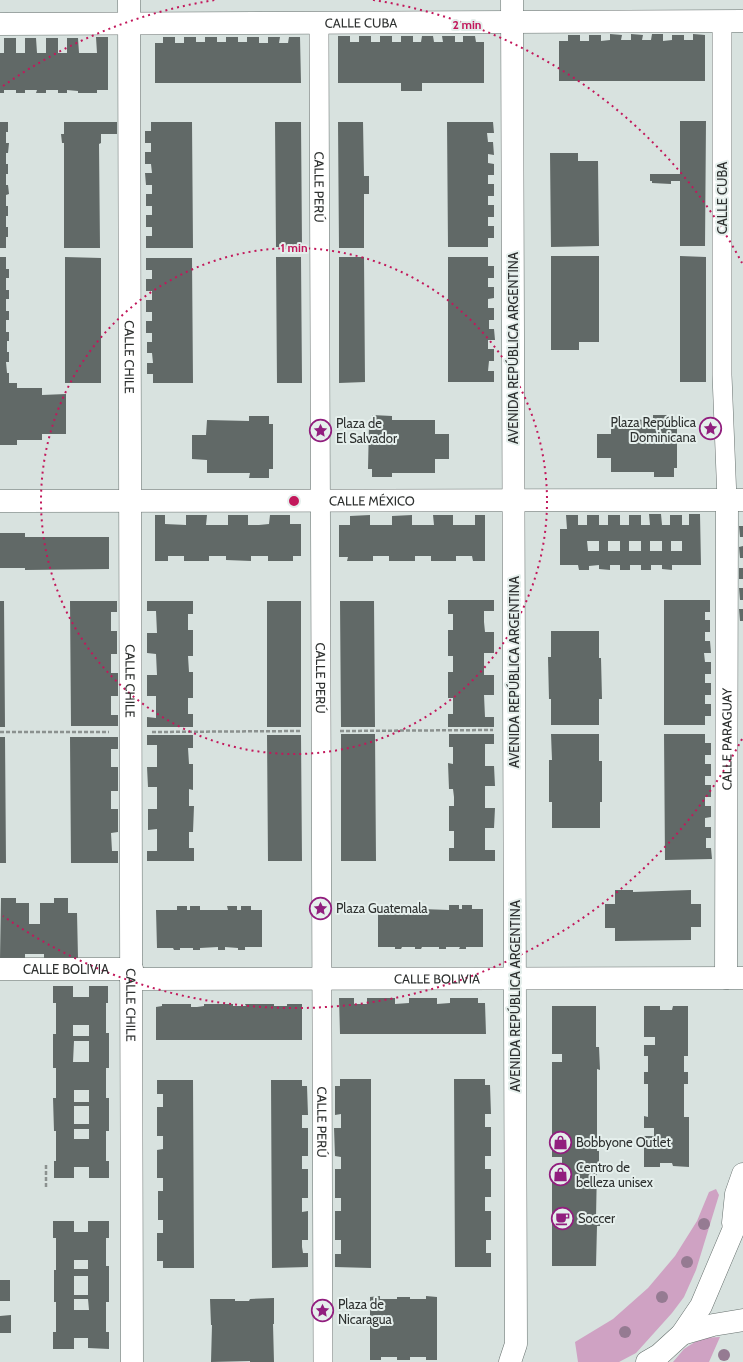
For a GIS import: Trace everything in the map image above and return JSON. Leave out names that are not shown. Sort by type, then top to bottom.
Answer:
[{"type":"street","name":"CALLE CHILE","points":[[130,0],[132,1362]]},
{"type":"street","name":"AVENIDA REPÚBLICA ARGENTINA","points":[[512,0],[517,1356]]},
{"type":"street","name":"CALLE CUBA","points":[[0,24],[733,22],[722,375],[735,500]]},
{"type":"street","name":"CALLE PERÚ","points":[[319,23],[323,1362]]},
{"type":"street","name":"CALLE MÉXICO","points":[[0,501],[735,500]]},
{"type":"street","name":"CALLE PARAGUAY","points":[[734,978],[735,500]]},
{"type":"street","name":"CALLE BOLIVIA","points":[[0,969],[322,979],[734,978]]},
{"type":"street","points":[[732,1231],[736,1194],[743,1174]]},
{"type":"street","points":[[654,1360],[682,1334],[701,1306],[743,1207]]},
{"type":"street","points":[[682,1334],[712,1325],[741,1320]]},
{"type":"path","points":[[0,732],[514,730]]},
{"type":"path","points":[[46,1165],[46,1189]]},
{"type":"shaded area","points":[[716,1189],[719,1195],[696,1270],[684,1297],[672,1313],[636,1353],[619,1362],[578,1362],[575,1342],[613,1319],[648,1288],[675,1256],[697,1221],[709,1192]]},
{"type":"shaded area","points":[[720,1337],[709,1362],[673,1362],[684,1349],[701,1338]]},
{"type":"building","points":[[610,34],[622,35],[621,40],[631,40],[631,34],[643,35],[642,40],[651,40],[652,34],[663,34],[663,41],[672,40],[672,35],[684,35],[684,40],[693,40],[693,34],[705,35],[705,81],[559,81],[559,41],[568,41],[568,35],[580,35],[580,41],[589,41],[589,35],[601,35],[601,41],[610,40]]},
{"type":"building","points":[[338,36],[350,36],[350,42],[359,42],[359,36],[371,36],[371,42],[380,42],[380,36],[392,36],[392,42],[401,42],[401,36],[413,36],[413,42],[421,42],[422,36],[433,36],[434,42],[443,42],[442,36],[455,36],[455,42],[463,42],[463,36],[475,36],[476,42],[484,42],[484,83],[422,83],[422,91],[401,91],[401,83],[338,83]]},
{"type":"building","points":[[96,37],[108,37],[108,90],[97,90],[97,93],[78,93],[78,91],[67,90],[67,93],[58,93],[58,90],[46,90],[46,93],[36,93],[37,90],[25,90],[25,93],[16,93],[16,90],[4,90],[4,93],[0,93],[0,53],[4,53],[4,38],[16,38],[16,53],[25,53],[25,38],[36,38],[37,53],[46,53],[46,38],[58,38],[58,53],[67,53],[67,38],[78,38],[79,53],[97,53]]},
{"type":"building","points":[[163,37],[175,37],[175,43],[184,43],[184,37],[196,37],[196,42],[205,42],[205,37],[217,37],[217,42],[226,42],[226,37],[238,37],[238,42],[247,42],[247,37],[259,37],[259,43],[268,43],[268,37],[280,37],[279,43],[288,43],[289,37],[300,37],[301,83],[155,83],[155,43],[163,43]]},
{"type":"building","points":[[680,121],[706,121],[705,246],[680,246],[680,181],[671,181],[671,184],[652,183],[652,181],[650,181],[650,174],[680,174]]},
{"type":"building","points":[[0,122],[8,122],[6,143],[9,143],[8,153],[6,153],[8,174],[6,174],[6,185],[8,185],[9,194],[6,195],[8,216],[6,216],[6,227],[8,227],[8,237],[6,237],[6,248],[0,248]]},
{"type":"building","points":[[64,122],[117,122],[117,134],[101,134],[101,143],[99,144],[100,248],[64,248],[64,143],[62,143],[61,134],[64,134]]},
{"type":"building","points":[[151,122],[192,122],[193,248],[146,248],[146,236],[152,236],[152,227],[146,227],[146,215],[152,215],[152,206],[146,206],[146,194],[152,194],[152,185],[146,185],[145,173],[152,173],[151,164],[145,164],[145,152],[151,152],[151,143],[145,143],[145,131],[151,131]]},
{"type":"building","points":[[275,122],[301,122],[302,247],[276,247]]},
{"type":"building","points":[[338,122],[363,122],[364,176],[369,176],[369,194],[364,194],[364,248],[339,248]]},
{"type":"building","points":[[447,122],[493,122],[494,133],[487,133],[488,142],[493,142],[494,155],[488,154],[488,163],[494,164],[494,175],[488,175],[488,184],[494,184],[494,196],[488,196],[488,205],[494,205],[494,217],[488,217],[488,226],[494,226],[494,238],[488,238],[488,247],[448,247]]},
{"type":"building","points":[[550,153],[578,153],[578,161],[598,161],[599,246],[551,247]]},
{"type":"building","points":[[551,256],[599,256],[599,342],[579,342],[579,350],[551,350]]},
{"type":"building","points":[[680,256],[706,257],[706,382],[680,382]]},
{"type":"building","points":[[0,257],[6,257],[6,269],[9,269],[9,278],[6,278],[6,290],[9,290],[9,299],[6,299],[6,311],[9,311],[9,320],[6,320],[6,332],[9,332],[7,352],[9,352],[9,362],[6,362],[7,373],[9,373],[9,383],[17,383],[17,388],[42,388],[42,395],[66,394],[66,434],[42,434],[42,440],[17,440],[17,445],[0,445]]},
{"type":"building","points":[[65,257],[101,258],[101,383],[65,383]]},
{"type":"building","points":[[276,257],[301,257],[302,383],[277,383]]},
{"type":"building","points":[[339,257],[364,257],[365,382],[339,383]]},
{"type":"building","points":[[448,257],[488,257],[488,266],[494,266],[494,278],[488,278],[488,287],[494,287],[494,298],[488,299],[488,308],[494,308],[494,320],[489,320],[489,329],[494,329],[495,340],[488,340],[488,349],[494,349],[494,361],[489,361],[488,371],[494,371],[494,382],[448,382]]},
{"type":"building","points":[[146,258],[192,258],[193,383],[153,383],[153,374],[147,374],[147,363],[153,363],[152,353],[147,353],[147,342],[152,342],[152,333],[146,333],[146,321],[152,321],[152,312],[146,312],[146,300],[152,300],[152,291],[146,291],[146,279],[152,279],[152,270],[146,270]]},
{"type":"building","points":[[372,415],[392,416],[392,420],[435,420],[435,434],[449,434],[449,459],[435,459],[435,473],[392,473],[392,477],[372,477],[372,469],[368,469],[369,424],[372,424]]},
{"type":"building","points":[[653,415],[673,415],[674,423],[677,423],[677,468],[674,468],[674,477],[654,477],[654,472],[611,472],[611,458],[597,458],[597,434],[611,434],[611,419],[653,420]]},
{"type":"building","points":[[249,416],[269,416],[269,424],[273,424],[273,469],[269,469],[269,478],[249,478],[250,473],[207,473],[207,460],[192,459],[192,435],[206,435],[207,420],[249,421]]},
{"type":"building","points":[[649,514],[661,514],[662,525],[670,525],[670,515],[682,515],[682,525],[689,525],[689,514],[700,514],[701,565],[672,565],[672,570],[662,569],[662,565],[651,565],[651,570],[641,570],[641,565],[630,565],[630,570],[620,570],[620,565],[610,565],[610,570],[599,569],[599,565],[589,566],[589,570],[579,570],[578,565],[560,565],[560,529],[567,529],[566,515],[578,515],[578,525],[587,525],[587,515],[599,515],[599,525],[608,525],[608,515],[620,515],[620,525],[629,525],[629,515],[641,515],[641,525],[650,525]],"holes":[[[587,541],[599,541],[599,551],[588,551]],[[608,541],[620,541],[620,551],[608,551]],[[629,541],[641,541],[641,551],[629,551]],[[650,541],[662,541],[662,551],[650,551]],[[671,541],[682,541],[682,551],[671,551]]]},
{"type":"building","points":[[155,515],[165,515],[165,524],[186,525],[186,515],[207,515],[206,525],[228,525],[228,515],[248,515],[248,525],[259,525],[269,524],[270,515],[290,515],[290,524],[301,524],[301,556],[293,556],[293,561],[268,561],[268,556],[251,556],[251,561],[226,560],[226,556],[209,556],[209,561],[184,561],[184,556],[168,556],[168,561],[155,561]]},
{"type":"building","points":[[370,515],[370,525],[392,525],[392,516],[412,515],[412,525],[434,525],[433,515],[453,515],[453,525],[475,525],[475,515],[485,515],[485,561],[473,561],[472,556],[456,556],[456,561],[431,561],[431,556],[415,556],[415,561],[389,561],[389,556],[373,556],[373,561],[347,561],[348,557],[339,557],[339,525],[350,525],[350,516]]},
{"type":"building","points":[[739,526],[743,526],[743,537],[740,537]]},
{"type":"building","points":[[0,533],[25,533],[25,537],[109,537],[109,569],[25,570],[25,568],[0,568]]},
{"type":"building","points":[[743,546],[743,558],[740,558],[739,547]]},
{"type":"building","points":[[739,568],[743,568],[743,579],[739,579]]},
{"type":"building","points":[[739,588],[743,588],[743,600],[740,600]]},
{"type":"building","points":[[448,600],[494,600],[494,611],[484,611],[485,632],[494,632],[494,653],[484,653],[484,675],[494,675],[494,695],[484,695],[485,717],[494,717],[494,727],[448,727],[448,714],[453,714],[453,698],[448,698],[448,672],[453,672],[453,656],[448,656],[448,630],[453,630],[453,614],[448,614]]},
{"type":"building","points":[[664,600],[710,600],[710,612],[705,612],[705,620],[710,620],[710,632],[705,632],[705,641],[710,641],[711,653],[704,653],[705,662],[711,662],[711,674],[705,674],[705,683],[711,683],[711,695],[705,695],[705,704],[711,704],[711,716],[705,716],[705,725],[664,725]]},
{"type":"building","points":[[0,601],[4,601],[5,727],[0,727]]},
{"type":"building","points":[[70,601],[117,601],[117,612],[111,612],[111,631],[117,631],[117,654],[111,654],[111,673],[118,673],[118,696],[111,696],[111,715],[118,715],[118,726],[71,726]]},
{"type":"building","points":[[147,601],[193,601],[193,614],[188,614],[188,630],[193,630],[193,656],[188,656],[189,672],[193,672],[193,698],[188,698],[188,714],[193,714],[193,727],[147,727],[147,717],[156,718],[156,696],[147,696],[147,675],[157,675],[156,654],[147,653],[147,633],[157,633],[156,611],[147,611]]},
{"type":"building","points":[[267,601],[301,601],[301,727],[267,727]]},
{"type":"building","points":[[340,601],[374,601],[375,727],[341,727]]},
{"type":"building","points":[[739,609],[743,609],[743,621],[740,621]]},
{"type":"building","points":[[551,631],[599,631],[602,699],[599,699],[599,725],[551,725],[548,657],[551,657]]},
{"type":"building","points":[[341,734],[375,734],[376,861],[341,861]]},
{"type":"building","points":[[449,734],[494,734],[494,744],[485,744],[485,766],[494,766],[495,786],[485,786],[485,808],[495,808],[494,828],[485,828],[485,850],[495,850],[495,861],[449,861],[449,848],[454,848],[454,831],[449,831],[449,806],[454,806],[454,797],[453,789],[449,789],[448,763],[453,764],[453,747],[449,747]]},
{"type":"building","points":[[551,734],[599,734],[599,761],[602,761],[602,802],[600,802],[600,828],[552,828],[552,802],[549,802],[549,760],[552,760]]},
{"type":"building","points":[[664,734],[705,734],[705,743],[711,743],[711,755],[705,755],[705,764],[711,764],[711,776],[705,776],[705,785],[711,785],[711,797],[705,797],[705,806],[711,806],[711,817],[705,818],[705,827],[711,827],[711,838],[706,838],[706,848],[711,848],[712,859],[665,860]]},
{"type":"building","points":[[147,735],[193,735],[193,748],[188,748],[189,764],[193,764],[193,790],[189,789],[189,806],[194,806],[193,832],[189,832],[189,848],[194,848],[194,861],[147,861],[147,851],[157,851],[157,829],[148,830],[148,809],[157,809],[157,787],[148,787],[147,767],[157,767],[157,745],[147,745]]},
{"type":"building","points":[[267,735],[301,735],[302,861],[268,861]]},
{"type":"building","points":[[0,737],[5,737],[6,863],[0,863]]},
{"type":"building","points":[[70,737],[118,737],[118,749],[111,749],[111,767],[118,767],[118,791],[111,791],[111,809],[118,809],[118,832],[111,833],[112,851],[118,851],[118,863],[71,863]]},
{"type":"building","points":[[615,890],[633,890],[633,892],[691,890],[691,904],[701,904],[701,927],[691,927],[691,940],[615,941],[615,928],[605,928],[605,904],[615,904]]},
{"type":"building","points":[[1,898],[16,898],[16,903],[29,903],[29,924],[40,924],[40,903],[54,903],[54,898],[68,898],[68,913],[77,913],[78,958],[44,958],[44,954],[25,954],[25,959],[0,959]]},
{"type":"building","points":[[398,905],[408,905],[408,910],[411,910],[411,905],[421,905],[421,909],[449,910],[449,905],[459,905],[459,909],[462,909],[462,905],[472,905],[472,909],[483,909],[483,947],[466,947],[466,949],[459,949],[460,947],[446,947],[446,949],[439,949],[439,947],[422,947],[421,949],[415,949],[415,947],[402,947],[401,949],[395,949],[395,947],[378,947],[378,909],[398,910]]},
{"type":"building","points":[[177,906],[187,906],[187,910],[190,910],[190,906],[200,906],[200,910],[228,910],[227,906],[237,906],[237,910],[241,910],[241,906],[251,906],[251,910],[262,910],[262,947],[245,947],[245,950],[225,947],[225,950],[218,950],[218,947],[200,948],[200,950],[193,950],[193,948],[180,948],[180,950],[174,950],[173,948],[157,948],[156,910],[177,910]]},
{"type":"building","points":[[53,986],[73,986],[73,997],[89,997],[89,986],[108,986],[108,1003],[106,1003],[106,1033],[109,1033],[109,1068],[106,1068],[106,1098],[109,1098],[109,1131],[106,1131],[106,1161],[109,1161],[109,1178],[89,1178],[89,1167],[74,1167],[74,1178],[54,1178],[54,1161],[56,1161],[56,1131],[54,1131],[53,1098],[56,1098],[56,1068],[53,1068],[53,1034],[56,1034],[56,1003],[53,1003]],"holes":[[[73,1025],[89,1025],[89,1036],[73,1036]],[[74,1041],[89,1041],[89,1062],[73,1062]],[[74,1090],[89,1090],[89,1102],[74,1102]],[[74,1106],[89,1106],[89,1124],[74,1124]],[[74,1129],[89,1129],[89,1139],[74,1139]]]},
{"type":"building","points":[[339,998],[354,998],[354,1004],[367,1004],[367,998],[395,998],[395,1004],[409,1003],[409,998],[437,998],[437,1004],[450,1003],[450,998],[478,998],[478,1003],[485,1003],[486,1034],[340,1034]]},
{"type":"building","points":[[162,1004],[191,1004],[191,1007],[197,1007],[204,1006],[204,1004],[233,1004],[233,1006],[246,1006],[245,1004],[274,1004],[274,1006],[287,1006],[287,1004],[302,1004],[302,1040],[156,1040],[156,1007],[162,1006]]},
{"type":"building","points":[[552,1006],[596,1006],[596,1047],[599,1047],[600,1070],[597,1069],[597,1151],[599,1151],[599,1166],[597,1166],[596,1218],[600,1218],[600,1226],[597,1226],[596,1266],[552,1266],[552,1166],[562,1166],[562,1157],[552,1157],[552,1062],[562,1062],[562,1054],[552,1054]]},
{"type":"building","points":[[644,1006],[660,1006],[660,1010],[672,1010],[673,1006],[688,1006],[688,1056],[684,1056],[684,1072],[688,1072],[688,1084],[684,1084],[684,1117],[689,1117],[689,1167],[673,1166],[672,1163],[660,1163],[660,1167],[644,1167],[644,1136],[654,1136],[654,1128],[644,1128],[644,1116],[648,1117],[648,1084],[644,1084],[644,1072],[648,1072],[648,1056],[644,1056],[644,1045],[655,1045],[655,1037],[644,1037]]},
{"type":"building","points":[[340,1079],[371,1079],[371,1268],[335,1267],[335,1254],[341,1254],[341,1240],[335,1240],[335,1211],[341,1211],[341,1198],[335,1198],[335,1169],[341,1169],[341,1157],[335,1156],[334,1128],[341,1128],[341,1114],[335,1115],[335,1086],[340,1086]]},
{"type":"building","points":[[454,1079],[485,1079],[485,1085],[490,1085],[491,1114],[485,1114],[485,1127],[491,1127],[491,1156],[485,1156],[485,1169],[491,1169],[491,1197],[485,1197],[485,1211],[491,1211],[491,1240],[486,1240],[486,1253],[491,1253],[491,1267],[455,1267]]},
{"type":"building","points":[[157,1080],[193,1080],[194,1268],[163,1268],[163,1261],[157,1261],[157,1233],[163,1233],[163,1220],[158,1220],[158,1191],[163,1191],[163,1178],[157,1178],[157,1150],[163,1149],[163,1136],[157,1136],[157,1107],[163,1107],[163,1094],[157,1094]]},
{"type":"building","points":[[271,1080],[302,1080],[302,1086],[307,1086],[308,1115],[302,1115],[302,1128],[308,1128],[308,1156],[302,1156],[302,1169],[308,1169],[308,1198],[302,1198],[302,1212],[308,1211],[308,1240],[302,1240],[302,1247],[303,1253],[308,1253],[308,1267],[272,1268]]},
{"type":"building","points":[[53,1221],[74,1221],[74,1232],[88,1232],[88,1221],[109,1221],[109,1238],[106,1238],[106,1266],[109,1266],[109,1302],[106,1302],[106,1332],[109,1332],[109,1349],[88,1348],[88,1338],[74,1338],[74,1349],[53,1349],[53,1332],[56,1332],[54,1270],[56,1270],[56,1238],[53,1238]],"holes":[[[74,1260],[88,1260],[88,1269],[74,1269]],[[74,1276],[88,1276],[88,1295],[74,1295]],[[74,1299],[88,1299],[89,1310],[74,1310]]]},
{"type":"building","points":[[0,1280],[10,1280],[10,1301],[0,1301]]},
{"type":"building","points":[[380,1296],[380,1299],[410,1297],[410,1299],[426,1299],[426,1296],[437,1297],[437,1360],[426,1360],[426,1357],[410,1357],[410,1360],[397,1360],[397,1357],[381,1357],[381,1360],[370,1360],[370,1297]]},
{"type":"building","points":[[274,1298],[274,1362],[211,1362],[212,1325],[210,1299],[235,1299],[235,1301],[249,1301],[250,1299]]},
{"type":"building","points":[[11,1315],[11,1333],[0,1333],[0,1316]]},
{"type":"place","name":"Plaza República Dominicana","points":[[711,429]]},
{"type":"place","name":"Plaza de El Salvador","points":[[321,430]]},
{"type":"place","name":"Plaza Guatemala","points":[[320,908]]},
{"type":"place","name":"Bobbyone Outlet","points":[[561,1142]]},
{"type":"place","name":"Centro de belleza unisex","points":[[561,1174]]},
{"type":"place","name":"Soccer","points":[[562,1218]]},
{"type":"place","name":"Plaza de Nicaragua","points":[[322,1311]]}]
